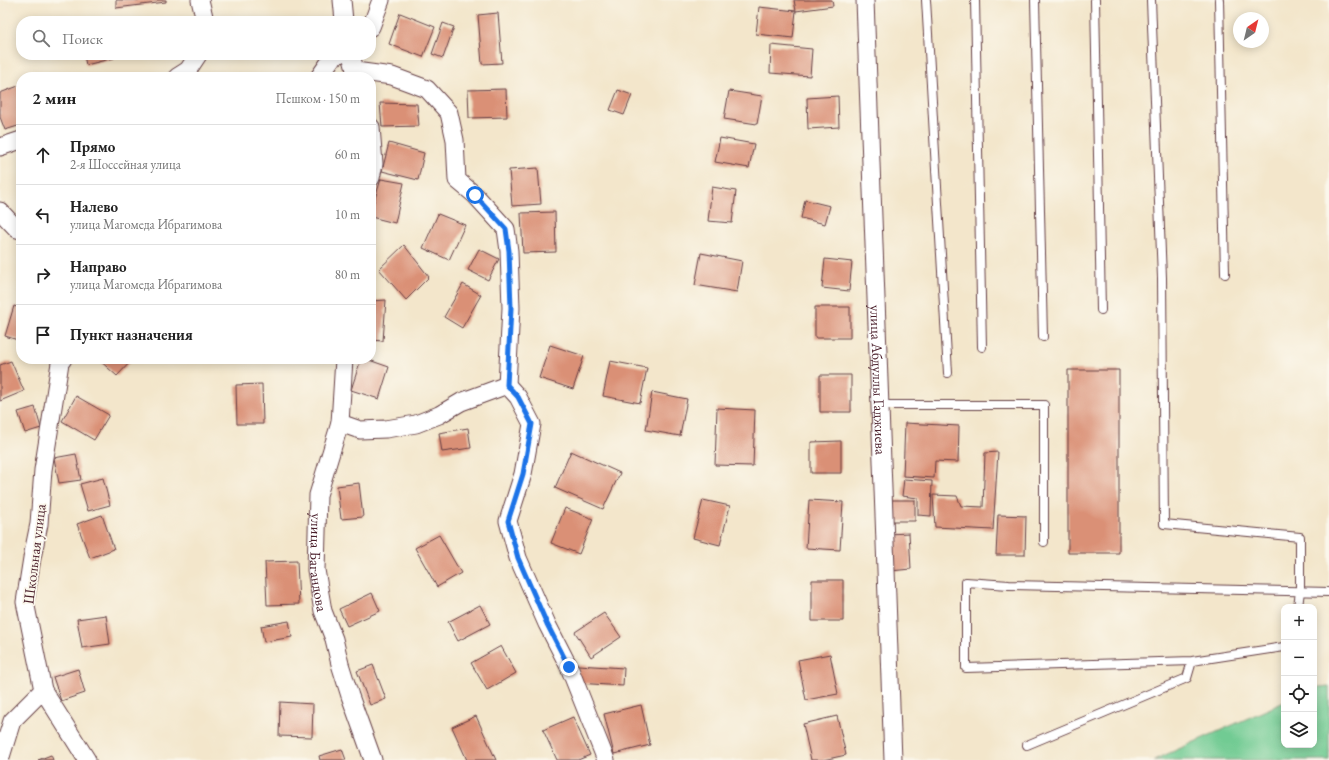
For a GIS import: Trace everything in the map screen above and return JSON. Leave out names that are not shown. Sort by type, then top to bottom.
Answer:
[{"type":"street","points":[[200,0],[204,16]]},
{"type":"street","points":[[342,0],[344,16]]},
{"type":"street","points":[[375,16],[380,0]]},
{"type":"street","name":"улица Абдуллы Гаджиева","points":[[865,0],[893,760]]},
{"type":"street","points":[[185,72],[195,60]]},
{"type":"street","points":[[322,72],[331,60]]},
{"type":"street","points":[[352,60],[355,72]]},
{"type":"street","points":[[357,72],[360,60]]},
{"type":"street","points":[[376,75],[392,76],[427,89],[449,113],[455,140],[457,180],[475,195],[506,229],[509,251],[511,308],[507,385],[518,397],[532,424],[523,474],[508,521],[518,558],[547,624],[569,667],[606,760]]},
{"type":"street","points":[[0,147],[16,142]]},
{"type":"street","points":[[0,211],[16,228]]},
{"type":"street","name":"Школьная улица","points":[[43,690],[26,602],[32,558],[39,524],[43,470],[60,364]]},
{"type":"street","name":"улица Багандова","points":[[344,364],[340,423],[318,495],[316,570],[323,611],[334,639],[350,696],[373,760]]},
{"type":"street","points":[[340,423],[360,430],[386,429],[416,424],[439,415],[468,400],[507,385]]},
{"type":"street","points":[[0,760],[12,721],[43,690],[87,760]]},
{"type":"lane","points":[[926,0],[948,373]]},
{"type":"lane","points":[[975,0],[982,347]]},
{"type":"lane","points":[[1035,0],[1043,337]]},
{"type":"lane","points":[[1095,0],[1102,310]]},
{"type":"lane","points":[[1151,0],[1162,278],[1164,524],[1300,537],[1300,591],[1298,604]]},
{"type":"lane","points":[[1219,0],[1225,274]]},
{"type":"lane","points":[[880,405],[1044,405],[1044,542]]},
{"type":"lane","points":[[1281,647],[1192,661],[966,668],[966,582],[1329,592]]},
{"type":"lane","points":[[1027,745],[1187,678],[1192,661]]},
{"type":"green space","points":[[1329,686],[1329,760],[1154,760],[1281,703],[1281,748],[1317,748],[1317,688]]},
{"type":"building","points":[[116,0],[166,0],[166,2],[116,8]]},
{"type":"building","points":[[794,0],[832,0],[833,6],[796,11]]},
{"type":"building","points":[[759,7],[796,11],[793,38],[756,34]]},
{"type":"building","points":[[400,13],[435,27],[423,57],[389,44]]},
{"type":"building","points":[[498,13],[502,63],[482,64],[478,15]]},
{"type":"building","points":[[443,23],[454,27],[443,58],[432,54]]},
{"type":"building","points":[[771,45],[812,49],[810,76],[770,73]]},
{"type":"building","points":[[85,60],[106,60],[86,65]]},
{"type":"building","points":[[16,87],[16,127],[5,130],[0,117],[0,93]]},
{"type":"building","points":[[506,89],[507,117],[469,118],[468,90]]},
{"type":"building","points":[[618,90],[632,95],[624,115],[610,110]]},
{"type":"building","points":[[729,91],[762,96],[757,124],[724,119]]},
{"type":"building","points":[[838,96],[839,127],[808,129],[807,98]]},
{"type":"building","points":[[380,103],[417,104],[419,126],[382,127]]},
{"type":"building","points":[[720,138],[754,144],[749,168],[715,162]]},
{"type":"building","points":[[389,143],[424,153],[418,180],[382,171]]},
{"type":"building","points":[[538,168],[541,204],[512,206],[509,170]]},
{"type":"building","points":[[381,179],[404,183],[395,223],[376,218],[376,195]]},
{"type":"building","points":[[712,187],[736,191],[732,223],[708,221]]},
{"type":"building","points":[[805,200],[830,206],[825,224],[801,218]]},
{"type":"building","points":[[555,212],[556,252],[523,253],[521,213]]},
{"type":"building","points":[[438,214],[465,225],[449,260],[423,248]]},
{"type":"building","points":[[404,245],[429,277],[406,300],[379,269]]},
{"type":"building","points":[[479,249],[499,259],[488,280],[468,270]]},
{"type":"building","points":[[701,253],[742,261],[737,292],[695,285]]},
{"type":"building","points":[[825,259],[852,262],[849,291],[822,288]]},
{"type":"building","points":[[463,284],[481,295],[462,328],[444,317]]},
{"type":"building","points":[[386,300],[383,341],[376,340],[376,301]]},
{"type":"building","points":[[14,306],[16,307],[16,339],[5,336]]},
{"type":"building","points":[[815,307],[850,307],[850,338],[815,338]]},
{"type":"building","points":[[550,345],[584,356],[573,389],[539,378]]},
{"type":"building","points":[[11,361],[24,391],[0,401],[0,365]]},
{"type":"building","points":[[610,361],[647,368],[640,403],[603,396]]},
{"type":"building","points":[[376,362],[389,367],[379,399],[351,390],[359,364],[376,364]]},
{"type":"building","points":[[104,364],[128,364],[117,376]]},
{"type":"building","points":[[1068,370],[1119,370],[1119,553],[1068,553]]},
{"type":"building","points":[[820,375],[851,375],[851,412],[820,412]]},
{"type":"building","points":[[262,384],[263,424],[237,424],[236,385]]},
{"type":"building","points":[[652,392],[687,399],[680,436],[646,430]]},
{"type":"building","points":[[76,396],[109,415],[94,440],[62,421]]},
{"type":"building","points":[[35,407],[41,428],[25,433],[18,412]]},
{"type":"building","points":[[717,408],[755,410],[753,466],[715,465]]},
{"type":"building","points":[[905,423],[959,426],[958,462],[935,461],[934,478],[903,476]]},
{"type":"building","points":[[468,428],[471,448],[442,452],[439,433]]},
{"type":"building","points":[[841,441],[841,473],[811,473],[811,442]]},
{"type":"building","points":[[571,451],[620,473],[603,509],[555,488]]},
{"type":"building","points":[[998,452],[993,530],[935,527],[933,495],[957,496],[961,506],[983,507],[985,453]]},
{"type":"building","points":[[76,454],[81,480],[59,483],[54,458]]},
{"type":"building","points":[[103,478],[110,505],[88,511],[80,484]]},
{"type":"building","points":[[904,479],[932,481],[931,516],[918,515],[918,498],[902,496]]},
{"type":"building","points":[[359,483],[363,517],[341,519],[337,486]]},
{"type":"building","points":[[703,500],[730,506],[720,545],[693,538]]},
{"type":"building","points":[[809,500],[843,502],[840,550],[806,548]]},
{"type":"building","points":[[890,500],[915,500],[915,521],[890,521]]},
{"type":"building","points":[[565,508],[593,519],[579,554],[551,543]]},
{"type":"building","points":[[102,515],[114,549],[90,558],[77,524]]},
{"type":"building","points":[[998,515],[1026,516],[1025,555],[996,555]]},
{"type":"building","points":[[909,533],[911,569],[890,571],[888,534]]},
{"type":"building","points":[[439,535],[461,573],[437,587],[415,548]]},
{"type":"building","points":[[297,561],[299,604],[267,605],[265,562]]},
{"type":"building","points":[[812,580],[843,580],[843,621],[812,621]]},
{"type":"building","points":[[372,593],[380,611],[347,626],[339,609]]},
{"type":"building","points":[[480,605],[490,624],[458,641],[448,622]]},
{"type":"building","points":[[604,613],[621,637],[591,657],[575,632]]},
{"type":"building","points":[[106,615],[110,644],[82,648],[77,619]]},
{"type":"building","points":[[289,621],[292,637],[264,642],[261,626]]},
{"type":"building","points":[[501,646],[516,673],[487,690],[471,663]]},
{"type":"building","points":[[830,654],[838,694],[806,700],[798,660]]},
{"type":"building","points":[[373,665],[386,699],[370,705],[357,671]]},
{"type":"building","points":[[578,665],[624,668],[623,686],[577,683]]},
{"type":"building","points":[[78,669],[85,693],[61,701],[53,677]]},
{"type":"building","points":[[280,702],[313,704],[312,737],[279,736]]},
{"type":"building","points":[[641,705],[650,745],[614,754],[604,714]]},
{"type":"building","points":[[476,716],[496,760],[467,760],[452,727]]},
{"type":"building","points":[[837,716],[846,755],[823,760],[811,760],[803,724]]},
{"type":"building","points":[[573,717],[590,755],[578,760],[557,760],[543,730]]},
{"type":"building","points":[[342,749],[346,760],[320,760],[319,756]]},
{"type":"building","points":[[51,755],[53,760],[38,760]]},
{"type":"route","points":[[475,195],[506,229],[509,251],[511,308],[507,385],[518,397],[532,424],[523,474],[508,521],[518,558],[547,624],[569,667]]}]
